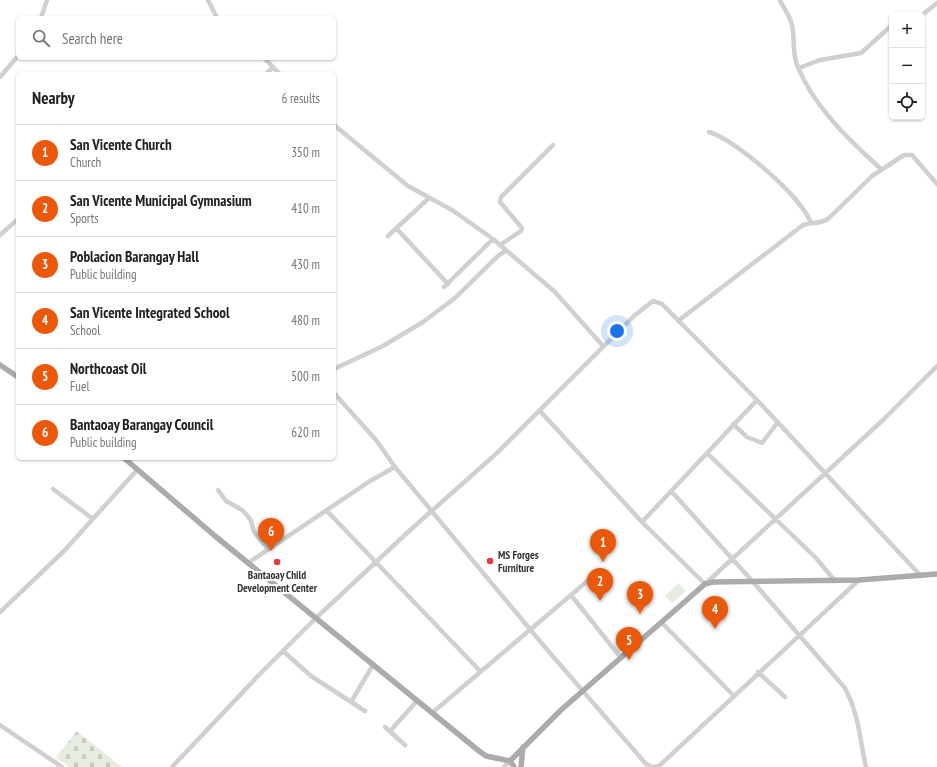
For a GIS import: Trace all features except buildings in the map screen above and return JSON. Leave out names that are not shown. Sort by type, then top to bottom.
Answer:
[{"type":"main road","points":[[0,365],[16,376]]},
{"type":"main road","points":[[126,460],[248,563],[432,713],[484,754],[510,761],[514,767]]},
{"type":"main road","points":[[510,761],[561,710],[705,584],[714,582],[754,583],[860,580],[937,574]]},
{"type":"main road","points":[[521,767],[523,747]]},
{"type":"street","points":[[41,16],[47,0]]},
{"type":"street","points":[[208,0],[216,16]]},
{"type":"street","points":[[780,0],[791,22],[795,56],[799,68],[829,116],[856,146],[882,169]]},
{"type":"street","points":[[925,13],[937,3]]},
{"type":"street","points":[[799,68],[820,60],[861,53],[889,28]]},
{"type":"street","points":[[0,77],[16,58]]},
{"type":"street","points":[[266,60],[278,72]]},
{"type":"street","points":[[268,72],[272,67]]},
{"type":"street","points":[[336,127],[408,186],[452,210],[493,239],[564,301],[603,346]]},
{"type":"street","points":[[709,132],[718,135],[746,154],[763,169],[802,207],[811,223]]},
{"type":"street","points":[[500,245],[521,231],[522,228],[500,202],[500,199],[553,145]]},
{"type":"street","points":[[678,321],[803,225],[828,220],[872,176],[904,155],[909,154],[917,160],[937,184]]},
{"type":"street","points":[[388,236],[429,198]]},
{"type":"street","points":[[0,235],[16,221]]},
{"type":"street","points":[[397,229],[446,286],[493,239]]},
{"type":"street","points":[[336,368],[383,346],[423,322],[455,298],[498,254],[506,251]]},
{"type":"street","points":[[172,767],[258,676],[316,618],[375,562],[497,453],[540,412],[603,346],[634,316],[653,301],[662,304],[757,400],[920,575]]},
{"type":"street","points":[[540,412],[642,522],[705,584],[732,557],[883,420],[937,366]]},
{"type":"street","points":[[336,395],[376,440],[395,467],[431,511],[583,692],[646,764],[659,766],[758,672],[860,580]]},
{"type":"street","points":[[642,522],[708,454],[733,424],[757,400]]},
{"type":"street","points":[[733,424],[747,437],[760,444],[764,443],[778,422]]},
{"type":"street","points":[[708,454],[816,558],[835,581]]},
{"type":"street","points":[[248,563],[370,481],[395,467]]},
{"type":"street","points":[[0,612],[64,551],[137,470]]},
{"type":"street","points":[[53,489],[93,519]]},
{"type":"street","points":[[218,490],[226,501],[242,510],[251,521],[254,532],[268,549]]},
{"type":"street","points":[[672,492],[732,557],[798,635],[834,674],[851,700],[860,726],[866,767]]},
{"type":"street","points":[[327,511],[480,671]]},
{"type":"street","points":[[432,713],[591,578]]},
{"type":"street","points":[[571,595],[622,658]]},
{"type":"street","points":[[662,623],[734,696]]},
{"type":"street","points":[[283,651],[311,676],[365,711]]},
{"type":"street","points":[[351,702],[373,665]]},
{"type":"street","points":[[758,672],[785,697]]},
{"type":"street","points":[[390,731],[417,701]]},
{"type":"street","points":[[0,724],[59,766]]},
{"type":"street","points":[[386,727],[405,745]]},
{"type":"street","points":[[504,767],[510,761]]},
{"type":"green space","points":[[679,583],[686,591],[672,603],[665,596]]},
{"type":"green space","points":[[77,731],[122,767],[69,767],[56,757]]},
{"type":"place","name":"Bantaoay Barangay Council","points":[[271,551]]},
{"type":"place","name":"MS Forges Furniture","points":[[490,561]]},
{"type":"place","name":"Bantaoay Child Development Center","points":[[277,562]]},
{"type":"place","name":"San Vicente Church","points":[[603,562]]},
{"type":"place","name":"San Vicente Municipal Gymnasium","points":[[600,601]]},
{"type":"place","name":"Poblacion Barangay Hall","points":[[640,614]]},
{"type":"place","name":"San Vicente Integrated School","points":[[715,629]]},
{"type":"place","name":"Northcoast Oil","points":[[629,660]]}]
